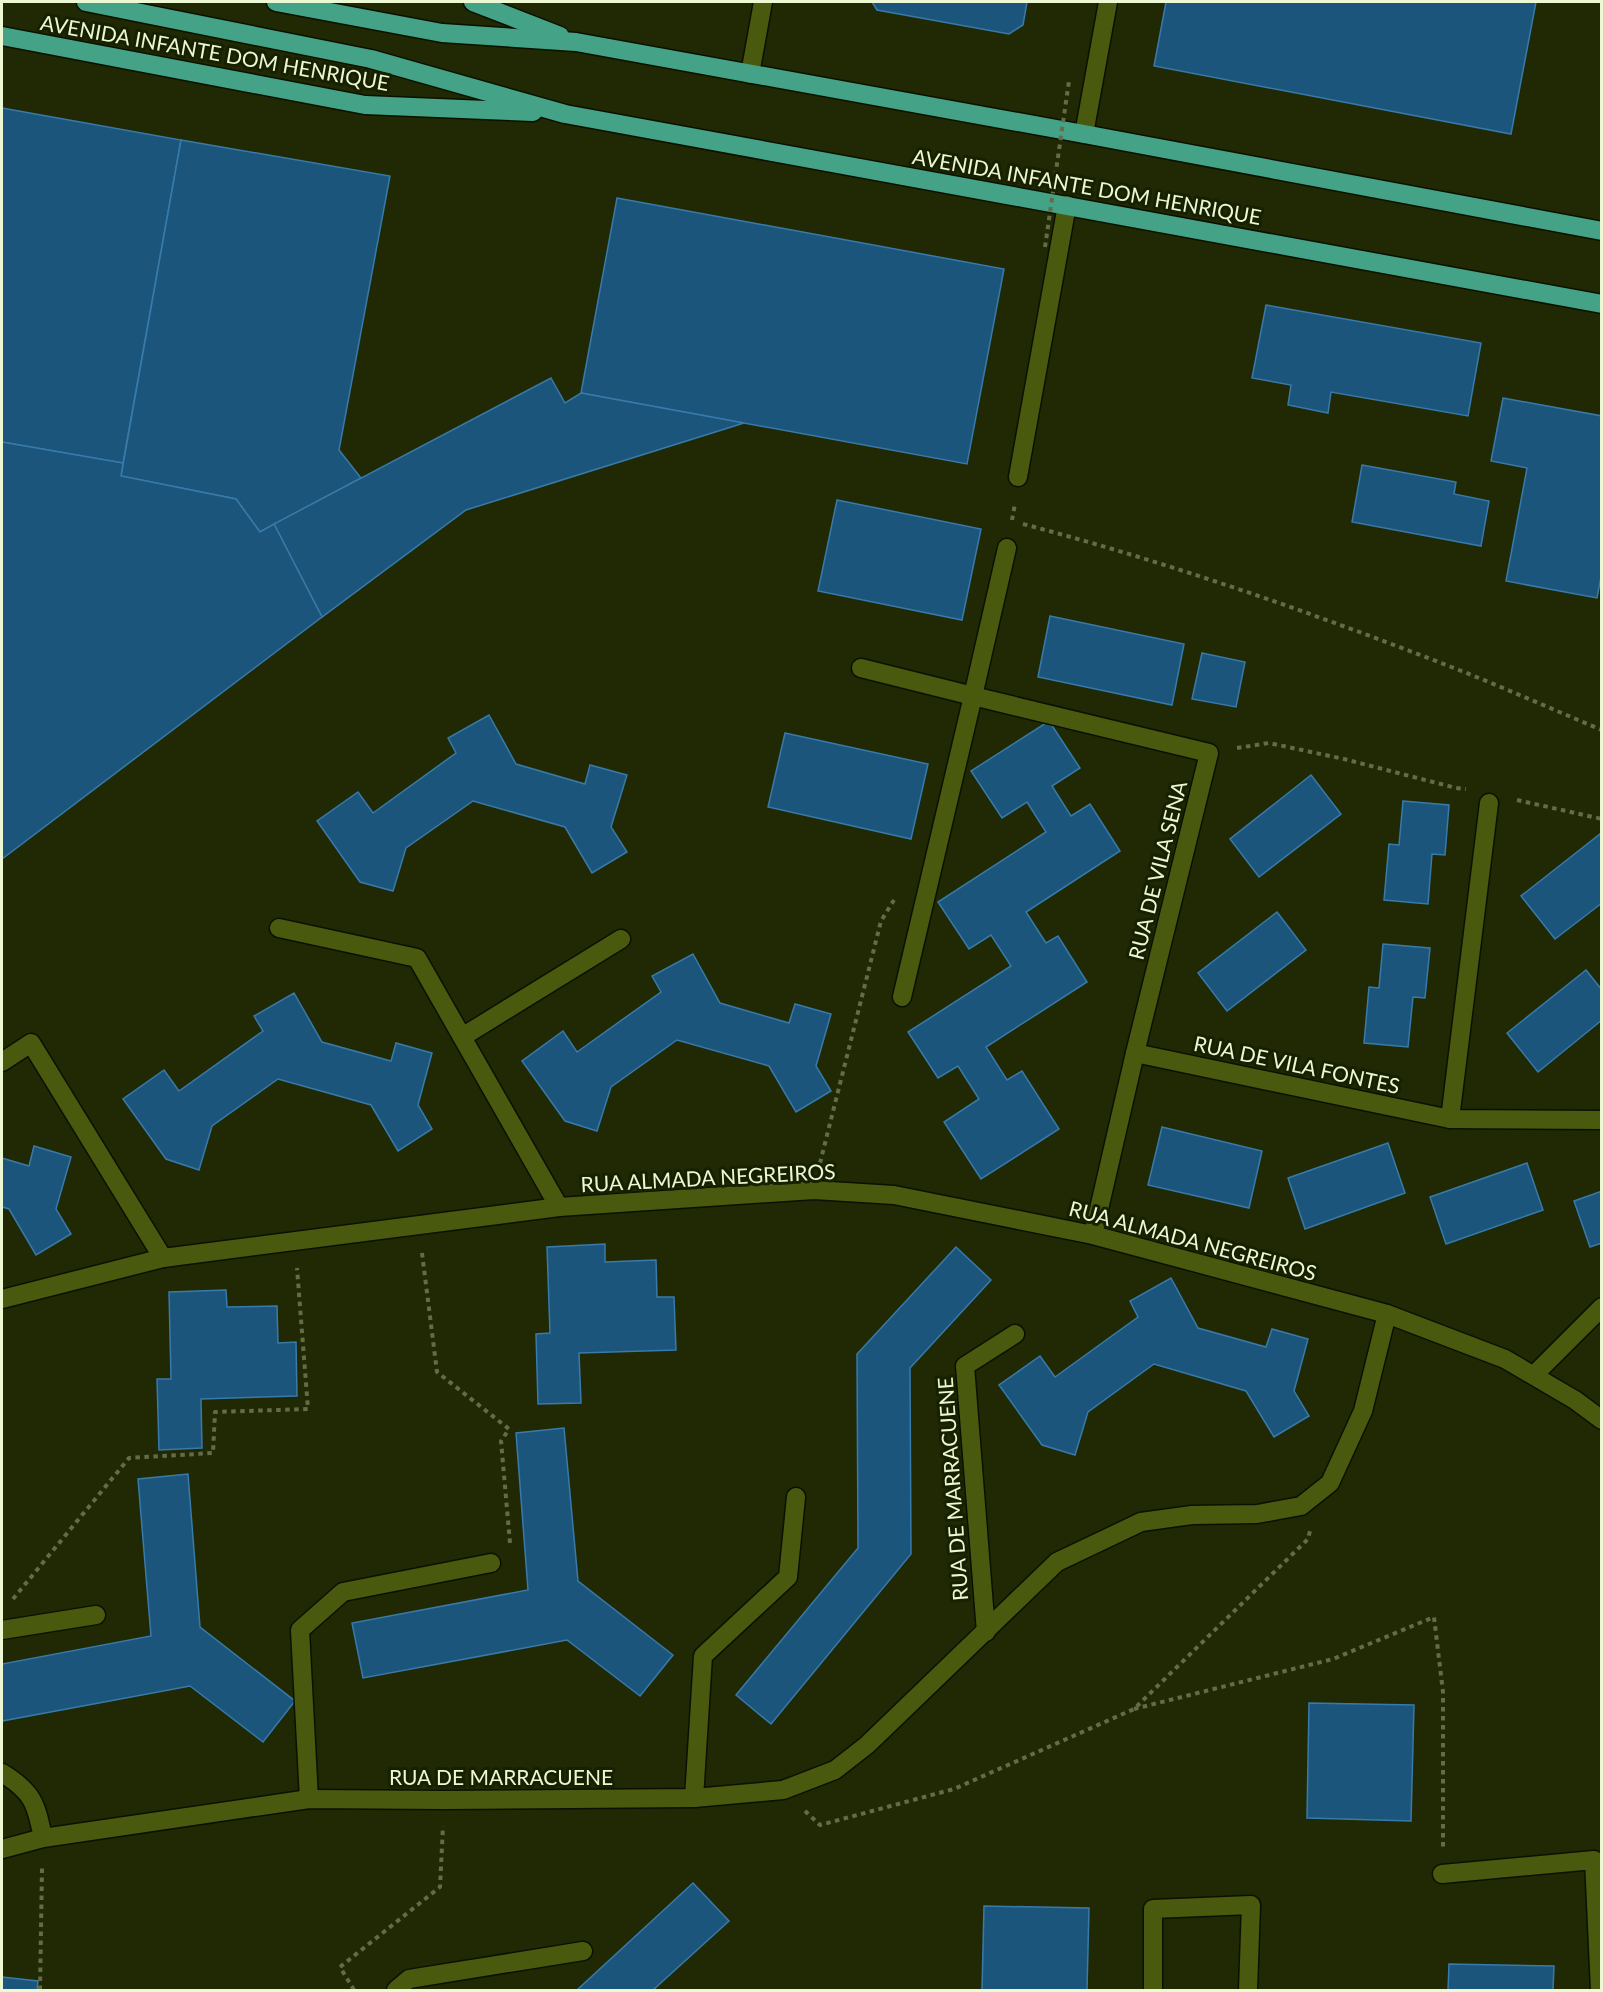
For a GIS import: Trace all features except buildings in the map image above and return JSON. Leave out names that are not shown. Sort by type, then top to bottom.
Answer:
[{"type":"highway","name":"AVENIDA INFANTE DOM HENRIQUE","points":[[86,2],[371,59],[565,114],[1602,304]]},
{"type":"highway","points":[[276,2],[442,33],[576,42],[1602,231]]},
{"type":"highway","points":[[473,2],[576,42]]},
{"type":"highway","name":"AVENIDA INFANTE DOM HENRIQUE","points":[[2,36],[365,105],[565,114]]},
{"type":"street","points":[[750,74],[763,2]]},
{"type":"street","points":[[1084,134],[1108,2]]},
{"type":"street","points":[[1018,477],[1067,205]]},
{"type":"street","points":[[902,997],[1007,548]]},
{"type":"street","points":[[861,668],[1209,753]]},
{"type":"street","name":"RUA DE VILA SENA","points":[[1093,1235],[1209,753]]},
{"type":"street","points":[[1450,1119],[1490,803]]},
{"type":"street","points":[[279,928],[417,958],[559,1207]]},
{"type":"street","points":[[462,1037],[621,939]]},
{"type":"street","points":[[2,1062],[31,1043],[163,1258]]},
{"type":"street","name":"RUA DE VILA FONTES","points":[[1135,1053],[1450,1119],[1602,1120]]},
{"type":"street","name":"RUA ALMADA NEGREIROS","points":[[2,1299],[163,1258],[559,1207],[814,1190],[894,1195],[1093,1235],[1387,1314],[1505,1359],[1575,1400],[1602,1420]]},
{"type":"street","points":[[1534,1375],[1602,1307]]},
{"type":"street","name":"RUA DE MARRACUENE","points":[[2,1849],[43,1838],[309,1798],[444,1800],[694,1798],[783,1790],[835,1770],[867,1745],[1057,1562],[1141,1522],[1192,1515],[1257,1514],[1301,1506],[1330,1483],[1363,1411],[1387,1314]]},
{"type":"street","name":"RUA DE MARRACUENE","points":[[986,1632],[965,1366],[1015,1334]]},
{"type":"street","points":[[694,1798],[703,1656],[788,1577],[796,1497]]},
{"type":"street","points":[[309,1798],[300,1630],[343,1592],[491,1563]]},
{"type":"street","points":[[2,1630],[96,1615]]},
{"type":"street","points":[[2,1773],[18,1782],[29,1794],[37,1809],[43,1838]]},
{"type":"street","points":[[1442,1874],[1594,1860],[1600,1990]]},
{"type":"street","points":[[1153,1990],[1153,1909],[1251,1905],[1248,1990]]},
{"type":"street","points":[[396,1990],[409,1979],[583,1951]]},
{"type":"path","points":[[1045,247],[1069,81]]},
{"type":"path","points":[[1011,520],[1170,567],[1314,616],[1458,669],[1602,730]]},
{"type":"path","points":[[1209,753],[1269,743],[1344,759],[1456,788],[1473,790]]},
{"type":"path","points":[[1512,798],[1602,819]]},
{"type":"path","points":[[814,1190],[880,921],[898,894]]},
{"type":"path","points":[[418,1225],[437,1372],[509,1429],[501,1441],[512,1559],[491,1563]]},
{"type":"path","points":[[9,1604],[129,1458],[213,1453],[215,1412],[308,1409],[295,1241]]},
{"type":"path","points":[[1134,1709],[1308,1539],[1312,1527]]},
{"type":"path","points":[[783,1790],[820,1826],[954,1789],[1134,1709],[1333,1659],[1434,1617],[1443,1692],[1442,1874]]},
{"type":"path","points":[[354,1990],[340,1967],[440,1887],[444,1800]]},
{"type":"path","points":[[40,1990],[43,1838]]}]
